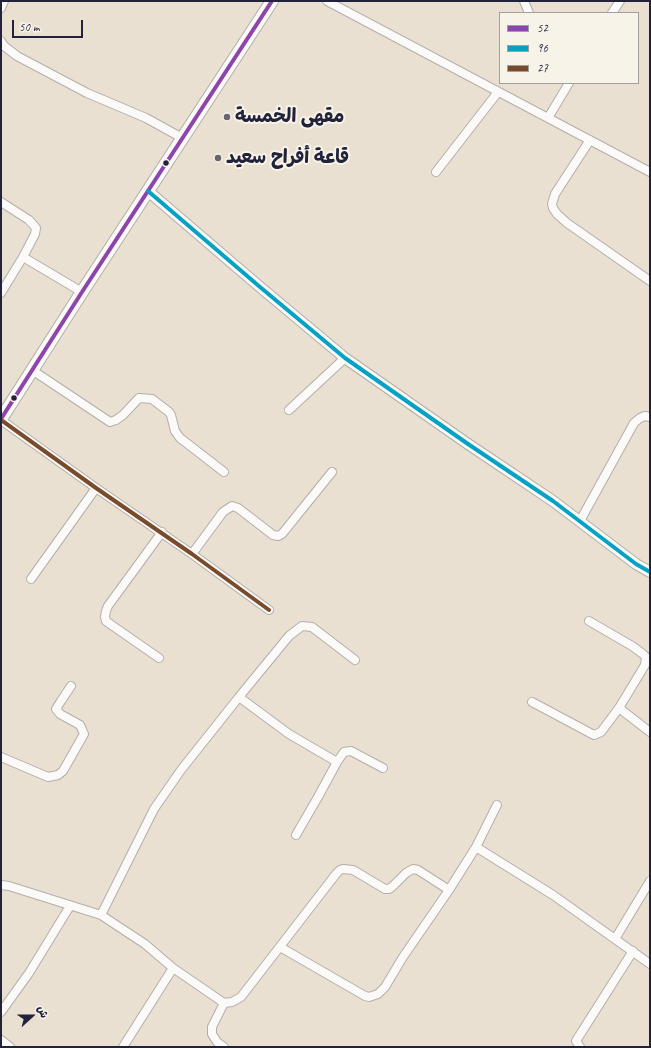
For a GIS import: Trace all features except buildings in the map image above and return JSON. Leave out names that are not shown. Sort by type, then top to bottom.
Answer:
[{"type":"main road","points":[[1,420],[82,292],[184,139],[269,2]]},
{"type":"street","points":[[1,8],[4,1]]},
{"type":"street","points":[[327,1],[650,172]]},
{"type":"street","points":[[524,1],[529,12]]},
{"type":"street","points":[[613,12],[620,1]]},
{"type":"street","points":[[1,41],[4,46],[18,56],[86,93],[146,118],[184,139]]},
{"type":"street","points":[[548,118],[568,84]]},
{"type":"street","points":[[436,172],[498,92]]},
{"type":"street","points":[[590,140],[555,194],[552,204],[553,208],[557,214],[567,222],[650,281]]},
{"type":"street","points":[[148,191],[345,358],[553,501],[636,564],[650,572]]},
{"type":"street","points":[[1,202],[29,220],[36,228],[35,234],[23,257],[1,293]]},
{"type":"street","points":[[23,257],[82,292]]},
{"type":"street","points":[[289,410],[345,358]]},
{"type":"street","points":[[32,370],[110,422],[123,415],[139,398],[152,399],[171,415],[175,431],[180,438],[224,472]]},
{"type":"street","points":[[580,521],[634,423],[645,416],[650,417]]},
{"type":"street","points":[[1,420],[96,488],[162,532],[269,610]]},
{"type":"street","points":[[192,554],[223,512],[232,506],[238,508],[273,535],[278,536],[282,534],[332,472]]},
{"type":"street","points":[[31,579],[96,488]]},
{"type":"street","points":[[159,658],[106,621],[105,617],[108,606],[162,532]]},
{"type":"street","points":[[532,702],[594,735],[601,732],[619,708],[645,665],[646,657],[632,646],[590,621]]},
{"type":"street","points":[[101,915],[154,809],[181,770],[289,636],[302,626],[312,627],[355,660]]},
{"type":"street","points":[[1,757],[48,777],[58,775],[63,772],[84,734],[80,725],[60,714],[56,709],[71,686]]},
{"type":"street","points":[[239,697],[289,734],[337,762]]},
{"type":"street","points":[[619,708],[650,732]]},
{"type":"street","points":[[296,835],[344,752],[351,752],[383,768]]},
{"type":"street","points":[[280,947],[365,996],[374,996],[378,994],[385,987],[403,957],[449,890],[476,847],[496,805]]},
{"type":"street","points":[[476,847],[553,895],[650,964]]},
{"type":"street","points":[[1,885],[9,886],[101,915],[145,944],[173,968],[224,1003],[232,1002],[241,997],[336,874],[343,869],[353,870],[385,889],[389,889],[409,870],[413,869],[418,870],[449,890]]},
{"type":"street","points":[[615,939],[650,881]]},
{"type":"street","points":[[1,1012],[29,973],[70,906]]},
{"type":"street","points":[[580,1047],[576,1041],[633,951]]},
{"type":"street","points":[[123,1047],[173,968]]},
{"type":"street","points":[[224,1003],[212,1027],[212,1034],[224,1047]]},
{"type":"street","points":[[1,1040],[10,1047]]},
{"type":"transit line","name":"52","points":[[1,419],[272,1]]},
{"type":"transit line","name":"96","points":[[148,191],[345,358],[553,501],[636,564],[650,572]]},
{"type":"transit line","name":"27","points":[[1,420],[269,610]]},
{"type":"place","name":"مقهى الخمسة","points":[[227,117]]},
{"type":"place","name":"قاعة أفراح سعيد","points":[[218,158]]}]
